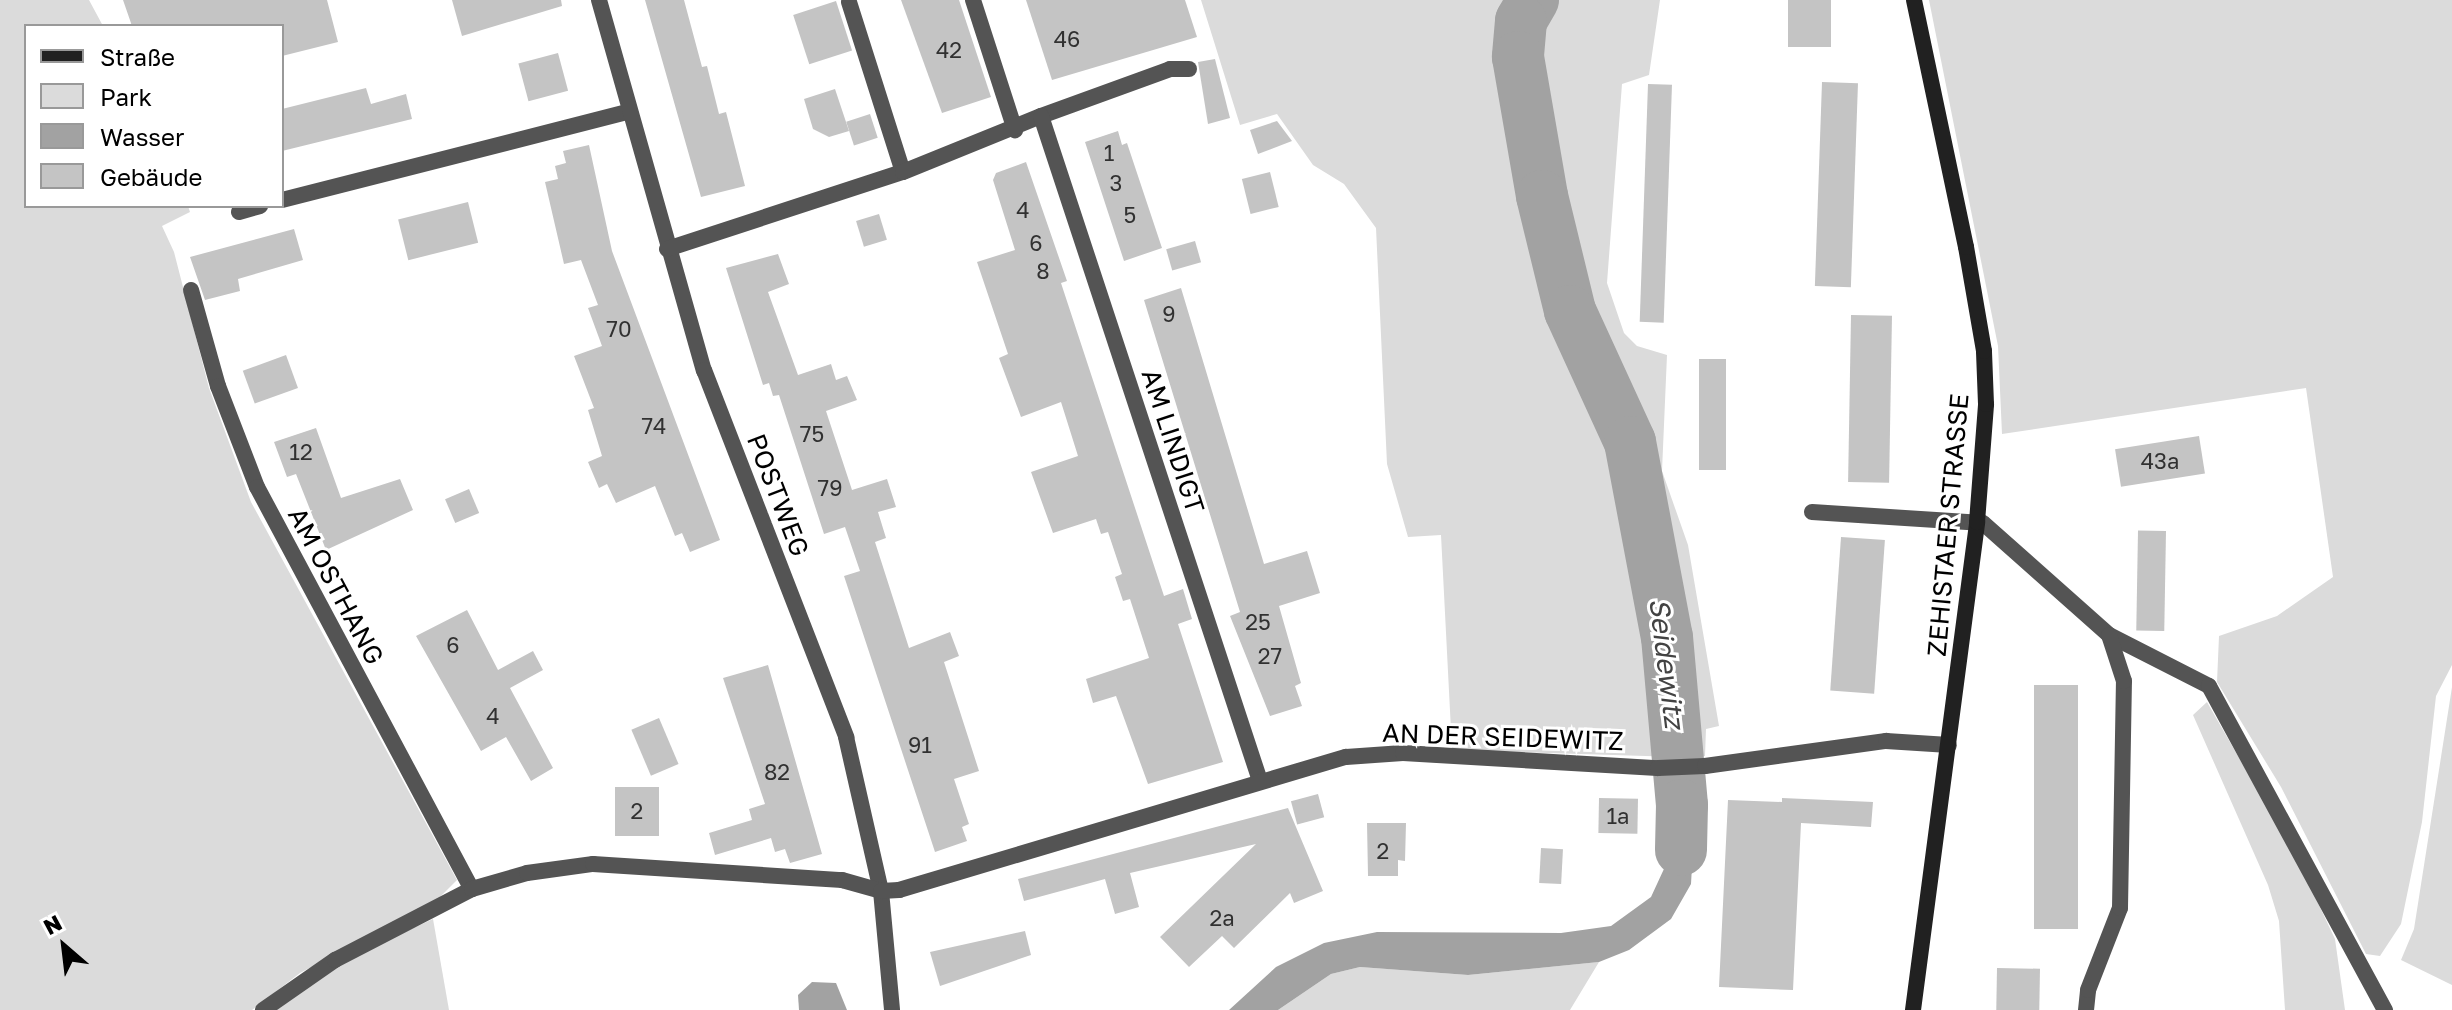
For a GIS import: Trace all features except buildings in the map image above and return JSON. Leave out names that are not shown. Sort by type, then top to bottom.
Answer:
[{"type":"main road","name":"ZEHISTAER STRASSE","points":[[1913,1010],[1949,745],[1985,439],[1984,351],[1914,0]]},
{"type":"street","name":"POSTWEG","points":[[599,0],[627,112],[704,370],[846,737],[881,891],[892,1010]]},
{"type":"street","points":[[973,0],[1015,130]]},
{"type":"street","points":[[849,2],[903,172]]},
{"type":"street","points":[[667,249],[903,172],[1015,130],[1041,116],[1170,69],[1189,69]]},
{"type":"street","points":[[284,199],[627,112]]},
{"type":"street","name":"AM LINDIGT","points":[[1041,116],[1260,781]]},
{"type":"street","points":[[239,212],[253,208]]},
{"type":"street","name":"AM OSTHANG","points":[[191,290],[218,386],[257,487],[472,889]]},
{"type":"street","points":[[1812,512],[1977,522],[2109,635],[2209,686],[2385,1010]]},
{"type":"street","points":[[2086,1010],[2088,990],[2120,908],[2124,681],[2109,635]]},
{"type":"street","name":"AN DER SEIDEWITZ","points":[[881,891],[975,868],[1346,757],[1403,753],[1658,768],[1705,766],[1886,741],[1949,745]]},
{"type":"street","points":[[263,1010],[335,960],[472,889],[527,873],[593,864],[842,880],[881,891]]},
{"type":"green space","points":[[0,0],[89,0],[102,24],[24,24],[24,208],[189,208],[190,212],[162,226],[174,252],[209,388],[251,502],[457,880],[437,900],[300,973],[252,1010],[0,1010]]},
{"type":"green space","points":[[1201,0],[1520,0],[1512,15],[1542,196],[1570,311],[1630,443],[1667,637],[1678,757],[1452,750],[1441,535],[1408,537],[1387,464],[1376,228],[1344,184],[1313,165],[1277,114],[1240,125]]},
{"type":"green space","points":[[1542,0],[1660,0],[1649,75],[1622,84],[1607,283],[1624,333],[1637,346],[1667,355],[1662,471],[1688,545],[1719,726],[1706,729],[1705,756],[1695,757],[1663,530],[1643,456],[1582,305],[1561,228],[1529,54],[1528,26]]},
{"type":"green space","points":[[1929,0],[2452,0],[2452,665],[2436,696],[2422,822],[2401,924],[2380,956],[2366,954],[2281,787],[2217,682],[2219,636],[2277,616],[2333,577],[2306,388],[2002,434],[1998,346]]},
{"type":"green space","points":[[2452,687],[2452,985],[2401,960],[2414,929]]},
{"type":"green space","points":[[2207,702],[2298,861],[2335,939],[2345,1010],[2285,1010],[2279,921],[2268,885],[2193,715]]},
{"type":"green space","points":[[433,919],[449,1010],[272,1010],[336,964]]},
{"type":"green space","points":[[1599,962],[1570,1010],[1278,1010],[1331,974],[1360,967],[1468,975]]},
{"type":"water","points":[[1520,0],[1542,0],[1528,26],[1529,54],[1561,228],[1582,305],[1643,456],[1663,530],[1695,757],[1678,757],[1667,636],[1630,442],[1570,311],[1542,196],[1530,113],[1518,57],[1513,55],[1512,15]]},
{"type":"water","points":[[1697,777],[1691,884],[1671,919],[1629,950],[1599,962],[1468,975],[1360,967],[1331,974],[1278,1010],[1229,1010],[1276,967],[1324,943],[1377,932],[1561,933],[1611,926],[1651,897],[1669,858],[1659,779]]},
{"type":"water","points":[[812,982],[836,983],[847,1010],[799,1010],[798,995]]},
{"type":"waterway","name":"Seidewitz","points":[[1533,0],[1521,21],[1518,57],[1542,196],[1570,311],[1630,442],[1667,637],[1682,805],[1681,850]]}]
